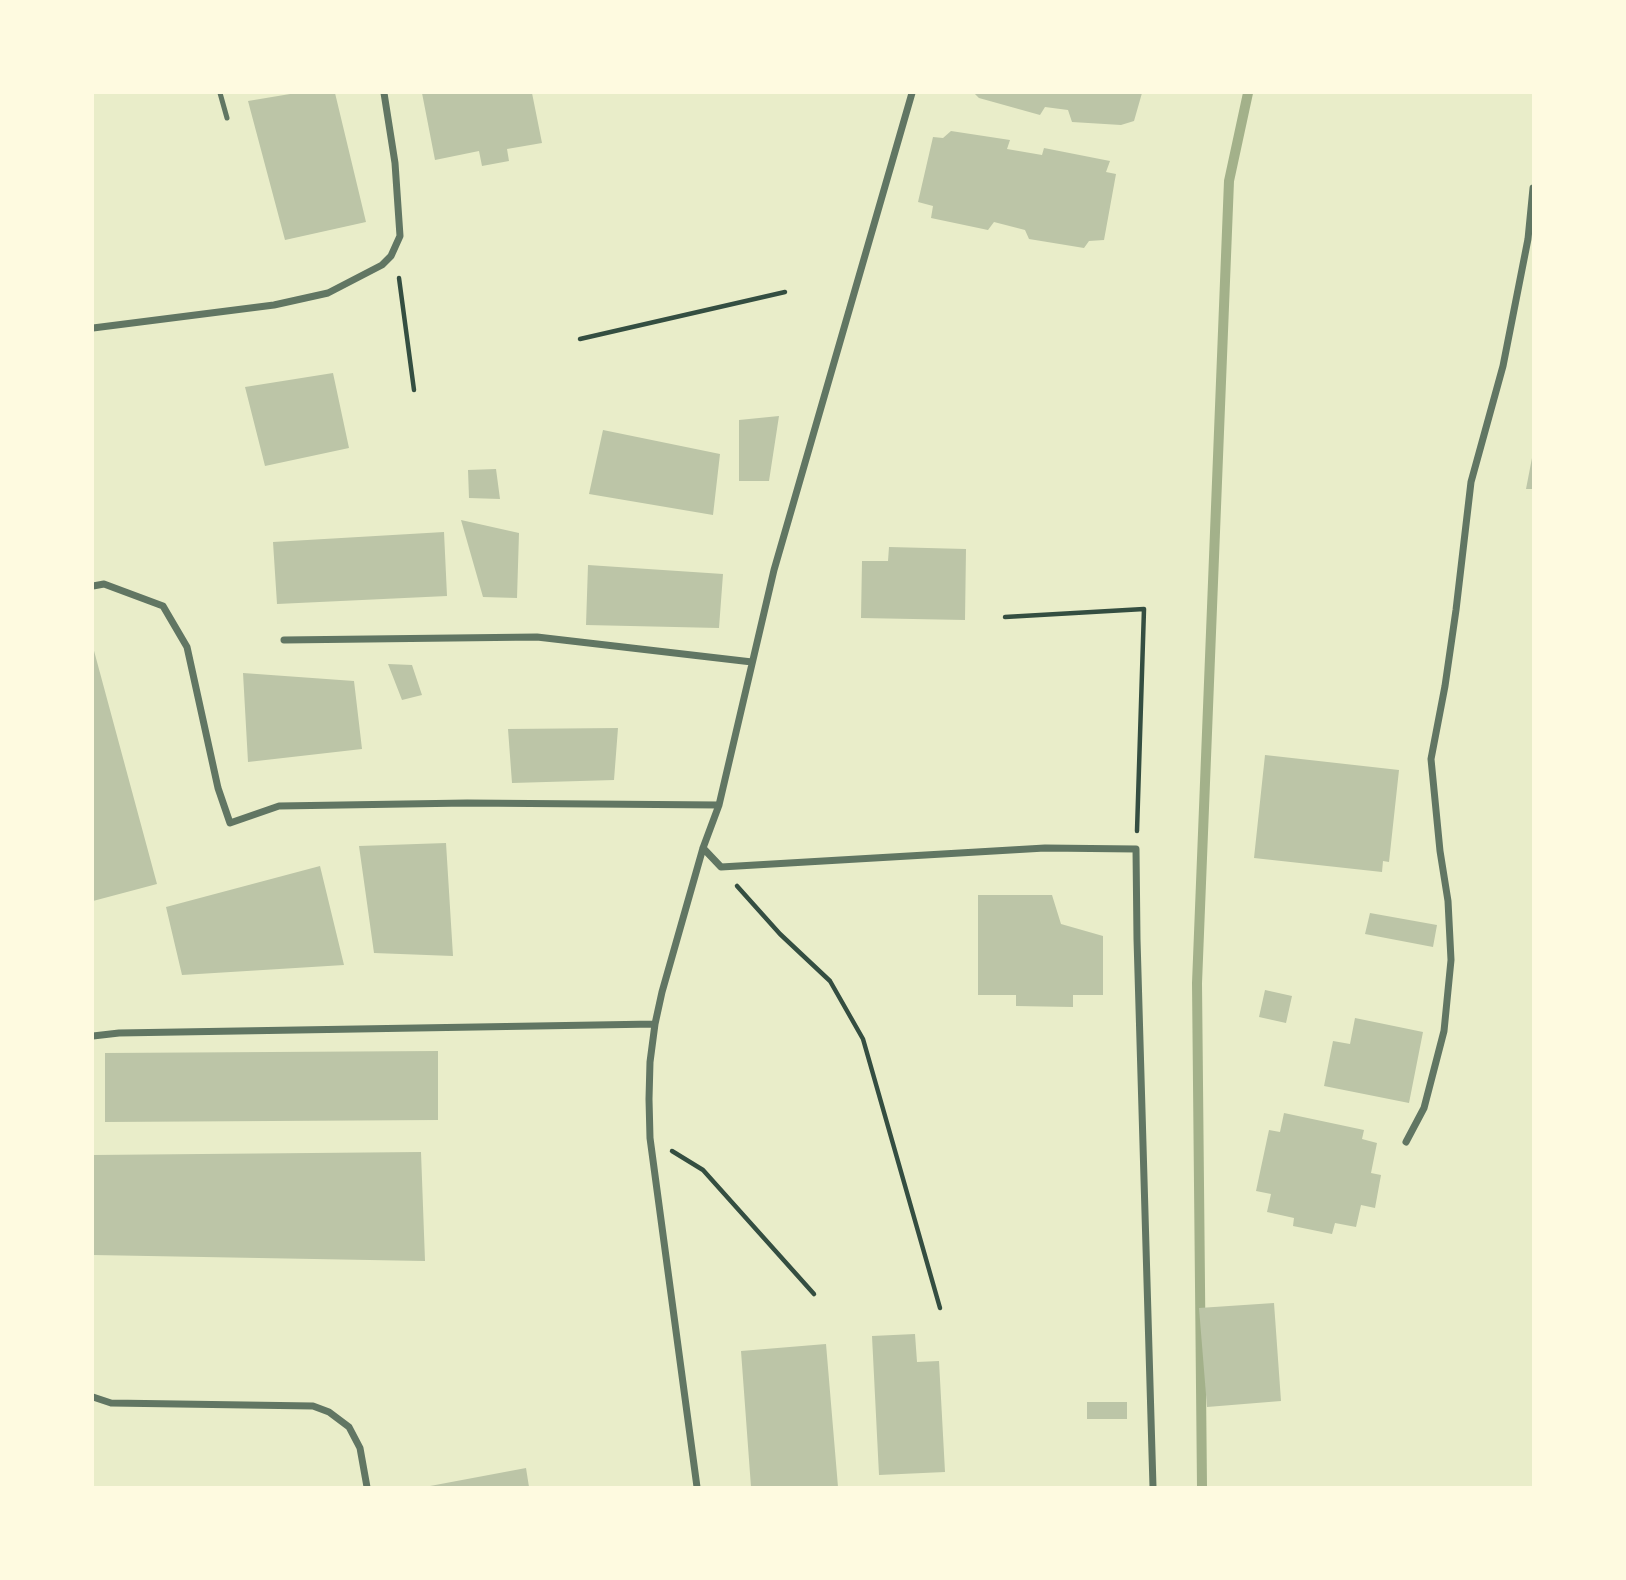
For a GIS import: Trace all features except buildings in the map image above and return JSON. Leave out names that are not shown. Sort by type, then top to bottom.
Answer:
[{"type":"street","points":[[93,328],[274,305],[328,293],[382,265],[391,256],[400,236],[395,163],[384,93]]},
{"type":"street","points":[[697,1487],[650,1138],[650,1062],[655,1024],[704,848],[719,806],[774,570],[912,93]]},
{"type":"street","points":[[1406,1142],[1424,1108],[1444,1031],[1451,960],[1448,901],[1431,759],[1453,635],[1471,482],[1503,366],[1528,239],[1533,188]]},
{"type":"street","points":[[93,586],[104,584],[163,606],[187,648],[218,788],[230,823],[279,807],[467,803],[719,806]]},
{"type":"street","points":[[284,640],[537,637],[752,662]]},
{"type":"street","points":[[704,848],[721,867],[1045,848],[1136,849],[1153,1487]]},
{"type":"street","points":[[93,1036],[119,1033],[655,1024]]},
{"type":"street","points":[[93,1397],[111,1403],[313,1406],[329,1412],[349,1427],[360,1448],[367,1487]]},
{"type":"lane","points":[[220,93],[227,118]]},
{"type":"path","points":[[395,246],[414,390]]},
{"type":"path","points":[[580,340],[785,292]]},
{"type":"path","points":[[1005,617],[1144,610],[1136,849]]},
{"type":"path","points":[[721,867],[780,934],[830,981],[863,1039],[940,1308]]},
{"type":"path","points":[[650,1138],[703,1170],[814,1294]]},
{"type":"waterway","points":[[1202,1487],[1197,983],[1229,181],[1248,93]]}]
